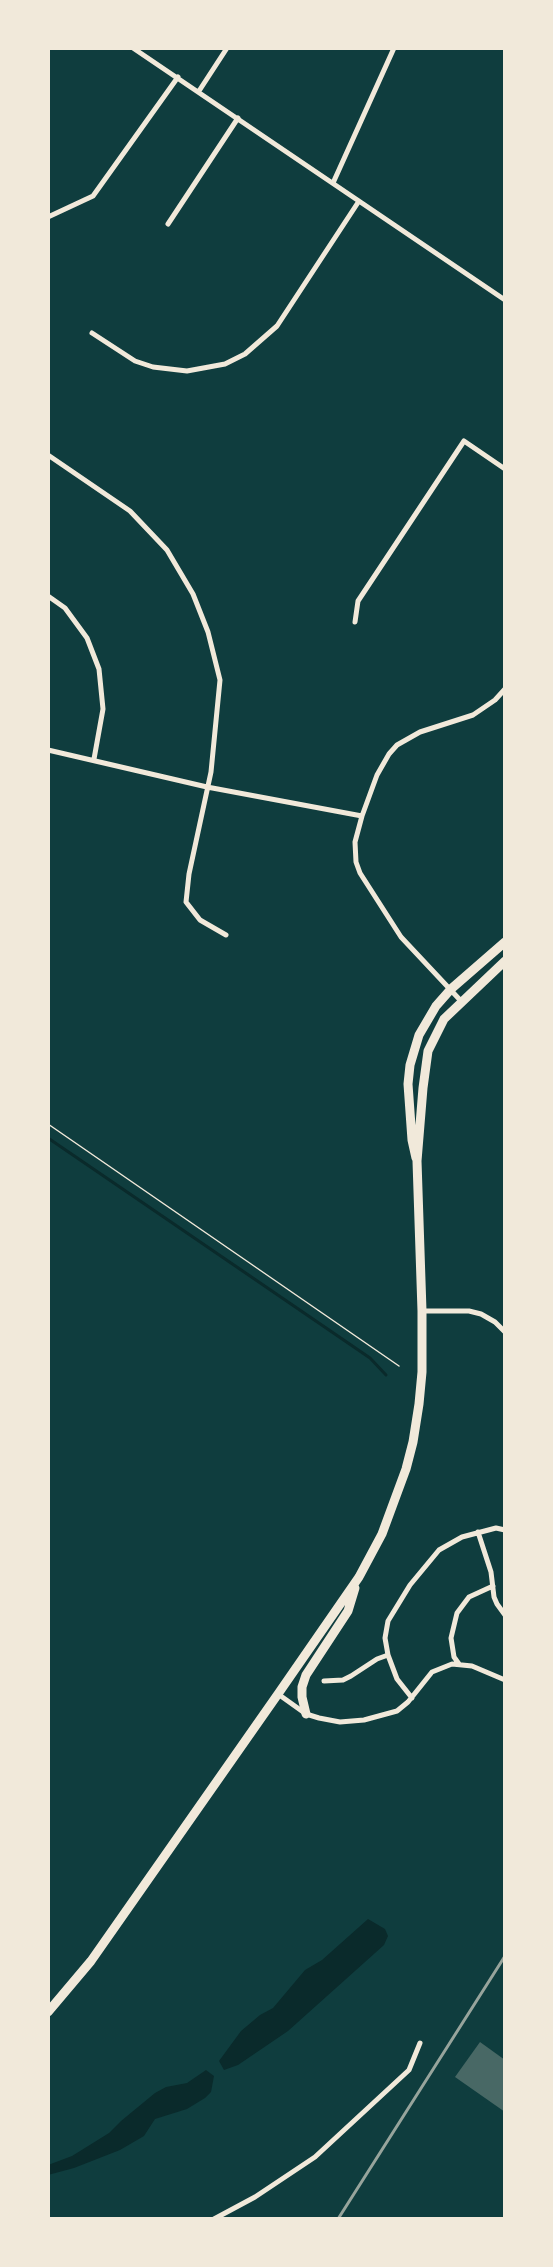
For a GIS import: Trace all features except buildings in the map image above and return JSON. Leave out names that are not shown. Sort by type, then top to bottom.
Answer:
[{"type":"highway","points":[[417,1161],[408,1084],[414,1049],[426,1022],[451,989],[505,942]]},
{"type":"highway","points":[[306,1714],[302,1687],[306,1675],[348,1611],[359,1577],[392,1510],[413,1442],[422,1372],[417,1161],[428,1051],[444,1019],[505,961]]},
{"type":"highway","points":[[48,2012],[103,1944],[359,1577]]},
{"type":"street","points":[[133,48],[505,300]]},
{"type":"street","points":[[199,91],[227,48]]},
{"type":"street","points":[[333,183],[394,48]]},
{"type":"street","points":[[48,217],[93,196],[178,77]]},
{"type":"street","points":[[168,224],[238,118]]},
{"type":"street","points":[[92,333],[135,361],[153,367],[187,371],[225,364],[245,354],[277,326],[359,201]]},
{"type":"street","points":[[355,622],[358,601],[464,441],[505,469]]},
{"type":"street","points":[[48,455],[130,511],[167,550],[193,594],[208,632],[220,680],[211,772],[189,874],[186,902],[200,920],[226,935]]},
{"type":"street","points":[[48,596],[65,608],[87,638],[99,669],[103,709],[94,759]]},
{"type":"street","points":[[461,1001],[401,937],[360,873],[354,851],[362,816],[382,766],[397,745],[420,732],[473,715],[495,700],[505,689]]},
{"type":"street","points":[[48,750],[207,787],[362,816]]},
{"type":"street","points":[[422,1311],[469,1311],[481,1314],[495,1322],[505,1332]]},
{"type":"street","points":[[412,1698],[397,1679],[385,1647],[385,1630],[388,1621],[410,1585],[439,1550],[462,1537],[478,1532],[496,1528],[505,1530]]},
{"type":"street","points":[[478,1532],[491,1572],[497,1604],[505,1614]]},
{"type":"street","points":[[459,1664],[454,1657],[451,1638],[457,1613],[469,1598],[493,1586]]},
{"type":"street","points":[[324,1681],[343,1680],[377,1659],[388,1655]]},
{"type":"street","points":[[278,1694],[306,1714],[319,1719],[340,1722],[364,1720],[397,1711],[412,1698],[432,1672],[446,1666],[459,1664],[472,1666],[505,1680]]},
{"type":"street","points":[[214,2219],[255,2197],[315,2157],[410,2070],[420,2043]]},
{"type":"path","points":[[48,1124],[399,1366]]},
{"type":"water","points":[[368,1919],[385,1929],[388,1936],[384,1945],[288,2031],[238,2065],[224,2070],[219,2061],[241,2031],[260,2015],[273,2008],[305,1970],[322,1960]]},
{"type":"water","points":[[206,2070],[214,2076],[211,2092],[205,2098],[187,2109],[155,2119],[144,2136],[120,2150],[74,2168],[48,2175],[48,2165],[72,2156],[109,2133],[155,2093],[166,2087],[187,2083]]},
{"type":"waterway","points":[[48,1138],[370,1358],[386,1375]]},
{"type":"railway","points":[[338,2219],[505,1956]]}]
